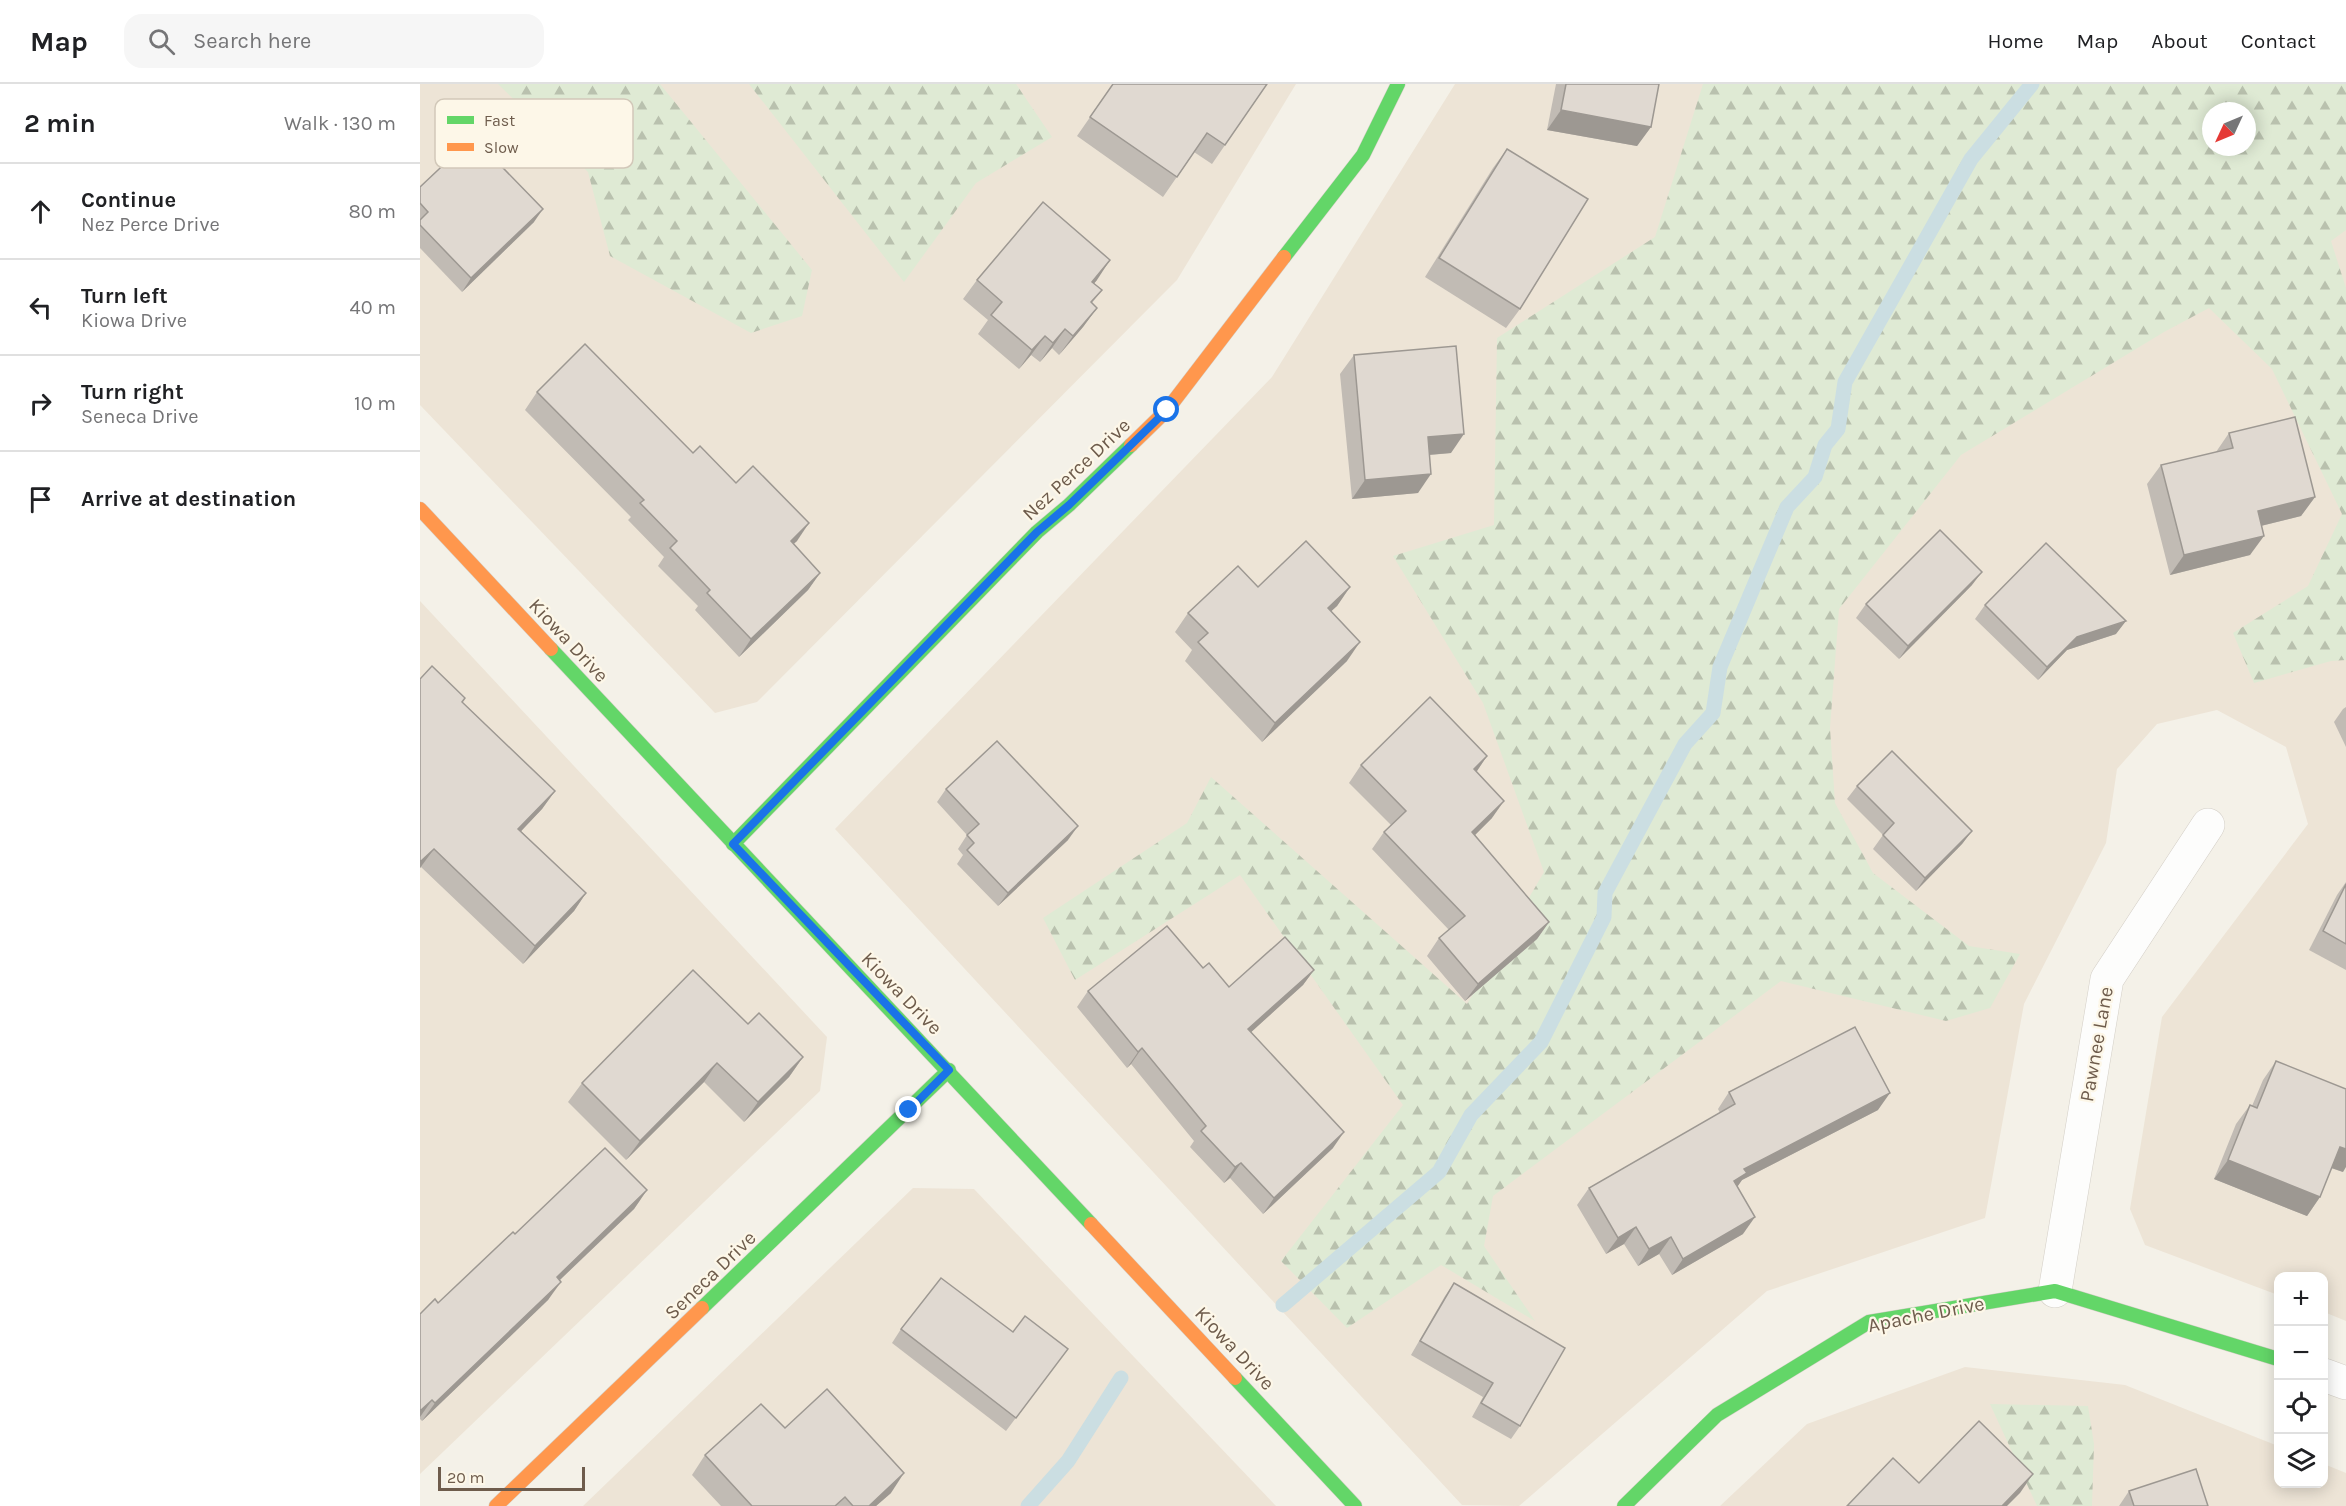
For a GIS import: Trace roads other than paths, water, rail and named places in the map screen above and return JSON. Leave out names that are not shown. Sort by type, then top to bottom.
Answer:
[{"type":"street","name":"Nez Perce Drive","points":[[733,844],[1037,532],[1069,505],[1167,410],[1363,155],[1398,84]]},
{"type":"street","name":"Kiowa Drive","points":[[420,509],[733,844],[949,1070],[1355,1506]]},
{"type":"street","name":"Pawnee Lane","points":[[2055,1291],[2107,980],[2208,825]]},
{"type":"street","name":"Seneca Drive","points":[[496,1506],[949,1070]]},
{"type":"street","name":"Apache Drive","points":[[1624,1506],[1717,1415],[1869,1322],[2055,1291],[2274,1358]]},
{"type":"street","points":[[2328,1376],[2346,1383]]},
{"type":"waterway","points":[[1283,1305],[1439,1172],[1471,1115],[1541,1042],[1604,917],[1605,893],[1685,744],[1713,713],[1720,667],[1787,507],[1815,477],[1825,445],[1838,429],[1845,382],[1971,159],[2032,84]]},
{"type":"waterway","points":[[1028,1506],[1068,1461],[1121,1378]]}]
